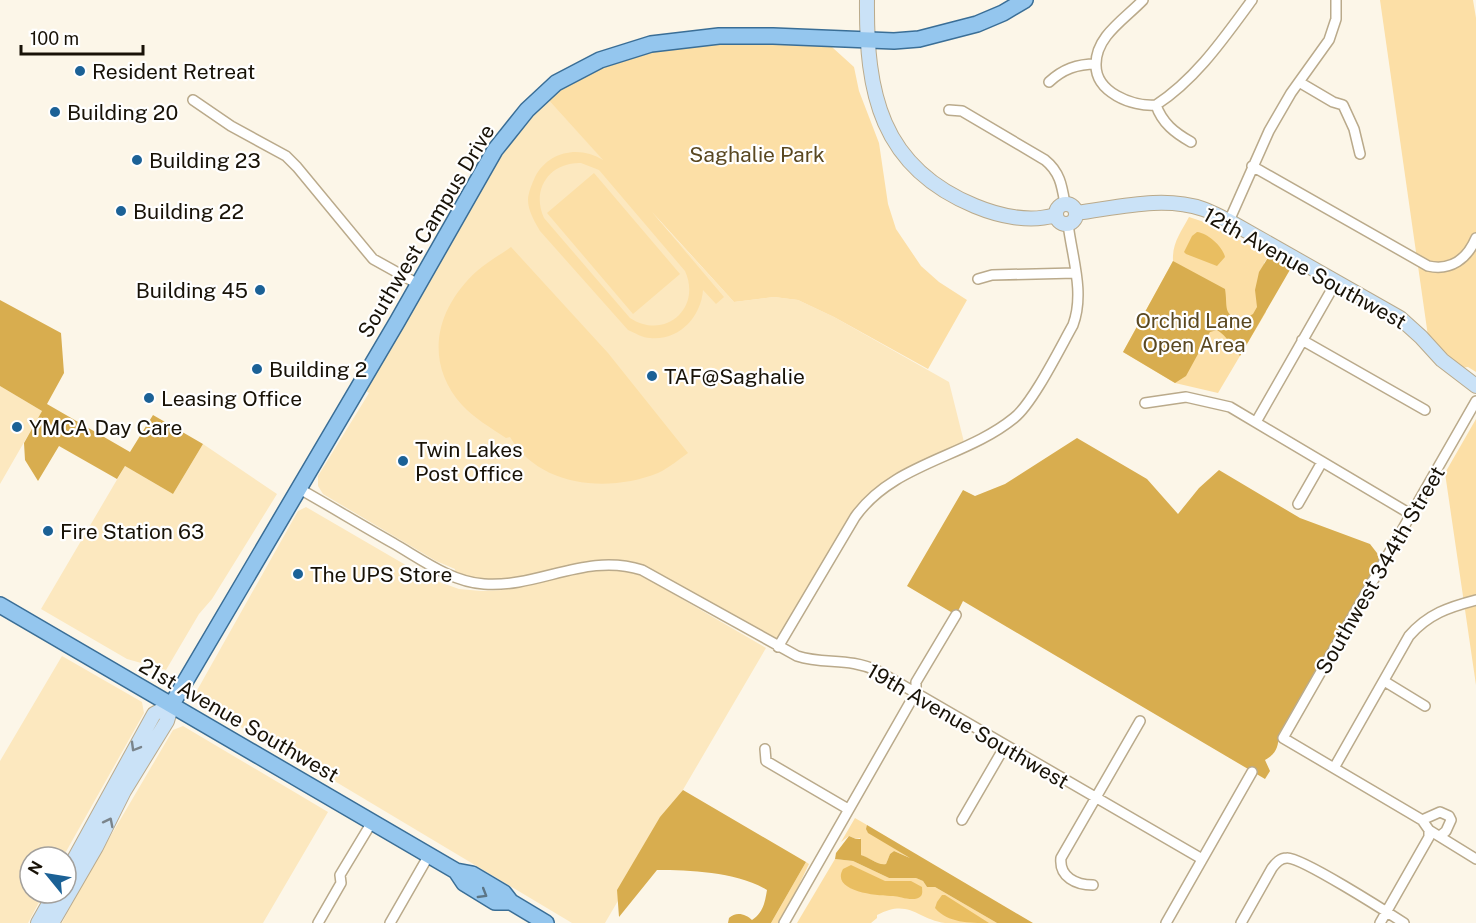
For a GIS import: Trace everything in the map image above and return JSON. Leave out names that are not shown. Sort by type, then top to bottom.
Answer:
[{"type":"main road","name":"Southwest Campus Drive","points":[[172,704],[500,143],[527,110],[556,83],[600,60],[651,44],[730,36],[894,41],[919,39],[977,24],[1003,14],[1025,0]]},
{"type":"main road","name":"21st Avenue Southwest","points":[[0,605],[456,871],[472,874],[504,893],[511,902],[537,921]]},
{"type":"street","points":[[867,0],[866,39],[870,75],[881,116],[892,138],[918,170],[950,193],[983,209],[1038,219],[1055,215],[1058,222],[1070,213]]},
{"type":"street","points":[[1143,0],[1108,33],[1099,45],[1096,70],[1100,80],[1110,91],[1134,104],[1156,105],[1179,87],[1219,46],[1252,0]]},
{"type":"street","points":[[1229,221],[1269,131],[1291,93],[1329,40],[1336,19],[1336,0]]},
{"type":"street","points":[[1049,82],[1057,74],[1077,65],[1096,64]]},
{"type":"street","points":[[1299,82],[1333,102],[1343,105],[1354,129],[1360,154]]},
{"type":"street","points":[[193,100],[231,126],[286,156],[373,259],[418,284]]},
{"type":"street","points":[[1156,105],[1162,120],[1191,142]]},
{"type":"street","points":[[778,647],[849,526],[868,501],[895,479],[992,433],[1023,410],[1073,325],[1079,296],[1070,213],[1061,180],[1053,167],[1045,160],[962,111],[949,110]]},
{"type":"street","points":[[1252,166],[1428,266],[1452,265],[1467,255],[1476,238]]},
{"type":"street","name":"12th Avenue Southwest","points":[[1070,213],[1167,203],[1202,209],[1229,221],[1400,318],[1442,360],[1476,386]]},
{"type":"street","points":[[978,279],[992,275],[1075,273]]},
{"type":"street","points":[[1256,422],[1336,282]]},
{"type":"street","points":[[1302,340],[1425,410]]},
{"type":"street","points":[[1145,403],[1186,396],[1230,407],[1412,515]]},
{"type":"street","name":"Southwest 344th Street","points":[[1334,768],[1283,738],[1476,401]]},
{"type":"street","points":[[1298,504],[1322,462]]},
{"type":"street","name":"19th Avenue Southwest","points":[[298,488],[430,565],[465,581],[496,584],[604,564],[642,570],[778,647],[807,659],[864,665],[916,692],[1202,859]]},
{"type":"street","points":[[1476,600],[1438,611],[1417,626],[1409,636],[1334,768],[1422,820],[1430,830],[1476,859]]},
{"type":"street","points":[[784,923],[916,692],[916,682],[956,615]]},
{"type":"street","points":[[1384,681],[1425,706]]},
{"type":"street","points":[[78,868],[87,852],[83,843],[154,714],[172,704]]},
{"type":"street","points":[[78,867],[166,721],[172,704]]},
{"type":"street","points":[[1093,885],[1070,879],[1062,871],[1060,862],[1062,854],[1140,721]]},
{"type":"street","points":[[962,820],[1005,746]]},
{"type":"street","points":[[765,749],[766,761],[848,809]]},
{"type":"street","points":[[1166,923],[1252,772]]},
{"type":"street","points":[[1422,820],[1440,812],[1449,816],[1451,820],[1449,826],[1440,836]]},
{"type":"street","points":[[318,923],[341,883],[340,875],[372,822]]},
{"type":"street","points":[[1380,923],[1429,837],[1430,830]]},
{"type":"street","points":[[390,923],[429,855]]},
{"type":"street","points":[[1241,923],[1272,868],[1278,861],[1285,858],[1291,858],[1310,867],[1404,923]]},
{"type":"street","points":[[38,923],[49,905]]},
{"type":"street","points":[[52,923],[60,905]]},
{"type":"shaded area","name":"TAF@Saghalie","points":[[543,94],[734,302],[774,297],[798,300],[834,317],[949,382],[965,446],[868,501],[778,647],[642,570],[604,564],[512,582],[455,577],[455,569],[436,561],[323,494],[318,486],[318,476],[369,393],[359,386],[495,150]]},
{"type":"shaded area","points":[[1197,232],[1210,238],[1221,249],[1225,257],[1217,266],[1184,252],[1192,236]]},
{"type":"shaded area","name":"YMCA Day Care","points":[[0,386],[42,411],[0,484]]},
{"type":"shaded area","points":[[203,444],[277,494],[212,599],[199,614],[166,670],[127,659],[41,609],[125,466],[173,494]]},
{"type":"shaded area","points":[[306,507],[428,578],[459,589],[503,590],[602,568],[628,571],[644,577],[766,648],[605,923],[572,923],[311,767],[197,702],[195,694],[298,511]]},
{"type":"shaded area","points":[[62,656],[142,702],[144,713],[70,845],[18,845],[18,905],[38,905],[28,923],[0,923],[0,761]]},
{"type":"shaded area","points":[[183,726],[328,812],[263,923],[62,923],[71,905],[78,905],[80,888],[173,730]]},
{"type":"shaded area","points":[[851,865],[885,881],[911,881],[922,887],[922,895],[911,899],[868,894],[849,888],[843,883],[841,877],[843,869]]},
{"type":"shaded area","points":[[942,895],[989,923],[967,922],[946,917],[935,908]]},
{"type":"green space","points":[[1380,0],[1473,0],[1476,18],[1476,372],[1468,367],[1461,368],[1447,358],[1428,336]]},
{"type":"green space","name":"Saghalie Park","points":[[822,38],[854,67],[859,91],[879,143],[888,204],[896,229],[921,266],[939,282],[967,300],[928,369],[834,317],[798,300],[774,297],[734,302],[652,212],[724,297],[716,304],[703,290],[698,309],[687,325],[670,336],[647,338],[628,330],[540,231],[530,212],[528,200],[529,191],[541,168],[556,156],[565,153],[584,153],[603,160],[543,94],[651,44]],"holes":[[[581,163],[599,170],[685,271],[689,285],[688,297],[677,317],[667,323],[656,326],[643,324],[630,318],[544,218],[540,197],[542,188],[552,173],[560,167]]]},
{"type":"green space","points":[[594,173],[680,274],[633,314],[547,213]]},
{"type":"green space","name":"Orchid Lane Open Area","points":[[1189,217],[1210,224],[1269,256],[1264,263],[1266,312],[1218,393],[1175,383],[1123,352],[1173,261],[1176,243]]},
{"type":"green space","points":[[511,247],[608,353],[688,453],[662,471],[638,479],[597,484],[576,481],[556,476],[538,467],[523,454],[510,437],[506,438],[489,427],[462,405],[442,371],[439,353],[444,318],[452,301],[463,286],[481,268]]},
{"type":"green space","name":"Orchid Lane Open Area","points":[[1269,256],[1291,268],[1240,356],[1221,332],[1217,330],[1210,332],[1186,376],[1175,383],[1123,352],[1173,261],[1225,289],[1229,313],[1242,320],[1253,314],[1257,307],[1255,290],[1259,272]]},
{"type":"green space","points":[[0,300],[61,333],[64,373],[47,404],[130,452],[153,415],[203,444],[173,494],[125,466],[117,479],[59,446],[38,481],[25,460],[24,443],[42,411],[0,386]]},
{"type":"green space","points":[[1476,419],[1476,685],[1445,473]]},
{"type":"green space","points":[[1077,438],[1147,479],[1178,514],[1199,488],[1219,470],[1300,518],[1370,544],[1377,553],[1379,560],[1279,734],[1276,749],[1265,760],[1270,771],[1265,779],[963,601],[956,615],[907,586],[963,490],[975,496],[1005,484]]},
{"type":"green space","points":[[683,790],[806,862],[771,923],[728,923],[729,918],[738,914],[752,920],[756,917],[763,906],[767,890],[742,879],[714,873],[684,871],[657,870],[619,917],[617,890],[660,817]]},
{"type":"green space","points":[[855,818],[867,825],[867,831],[918,861],[894,851],[890,854],[886,864],[882,865],[861,855],[860,838],[849,836],[841,842]]},
{"type":"green space","points":[[867,825],[1033,923],[997,923],[935,887],[927,887],[923,881],[916,878],[889,878],[853,861],[835,859],[836,853],[849,836],[861,839],[861,855],[880,864],[886,864],[890,854],[894,851],[910,858],[868,833]]},
{"type":"green space","points":[[835,859],[853,861],[889,878],[914,877],[923,881],[927,887],[935,887],[997,923],[945,923],[912,911],[897,909],[877,915],[871,923],[797,923]]},
{"type":"green space","points":[[806,862],[809,864],[778,923],[771,923]]},
{"type":"place","name":"Resident Retreat","points":[[80,71]]},
{"type":"place","name":"Building 20","points":[[55,112]]},
{"type":"place","name":"Building 23","points":[[137,160]]},
{"type":"place","name":"Building 22","points":[[121,211]]},
{"type":"place","name":"Building 45","points":[[260,290]]},
{"type":"place","name":"Building 2","points":[[257,369]]},
{"type":"place","name":"TAF@Saghalie","points":[[652,376]]},
{"type":"place","name":"Leasing Office","points":[[149,398]]},
{"type":"place","name":"YMCA Day Care","points":[[17,427]]},
{"type":"place","name":"Twin Lakes Post Office","points":[[403,461]]},
{"type":"place","name":"Fire Station 63","points":[[48,531]]},
{"type":"place","name":"The UPS Store","points":[[298,574]]}]
